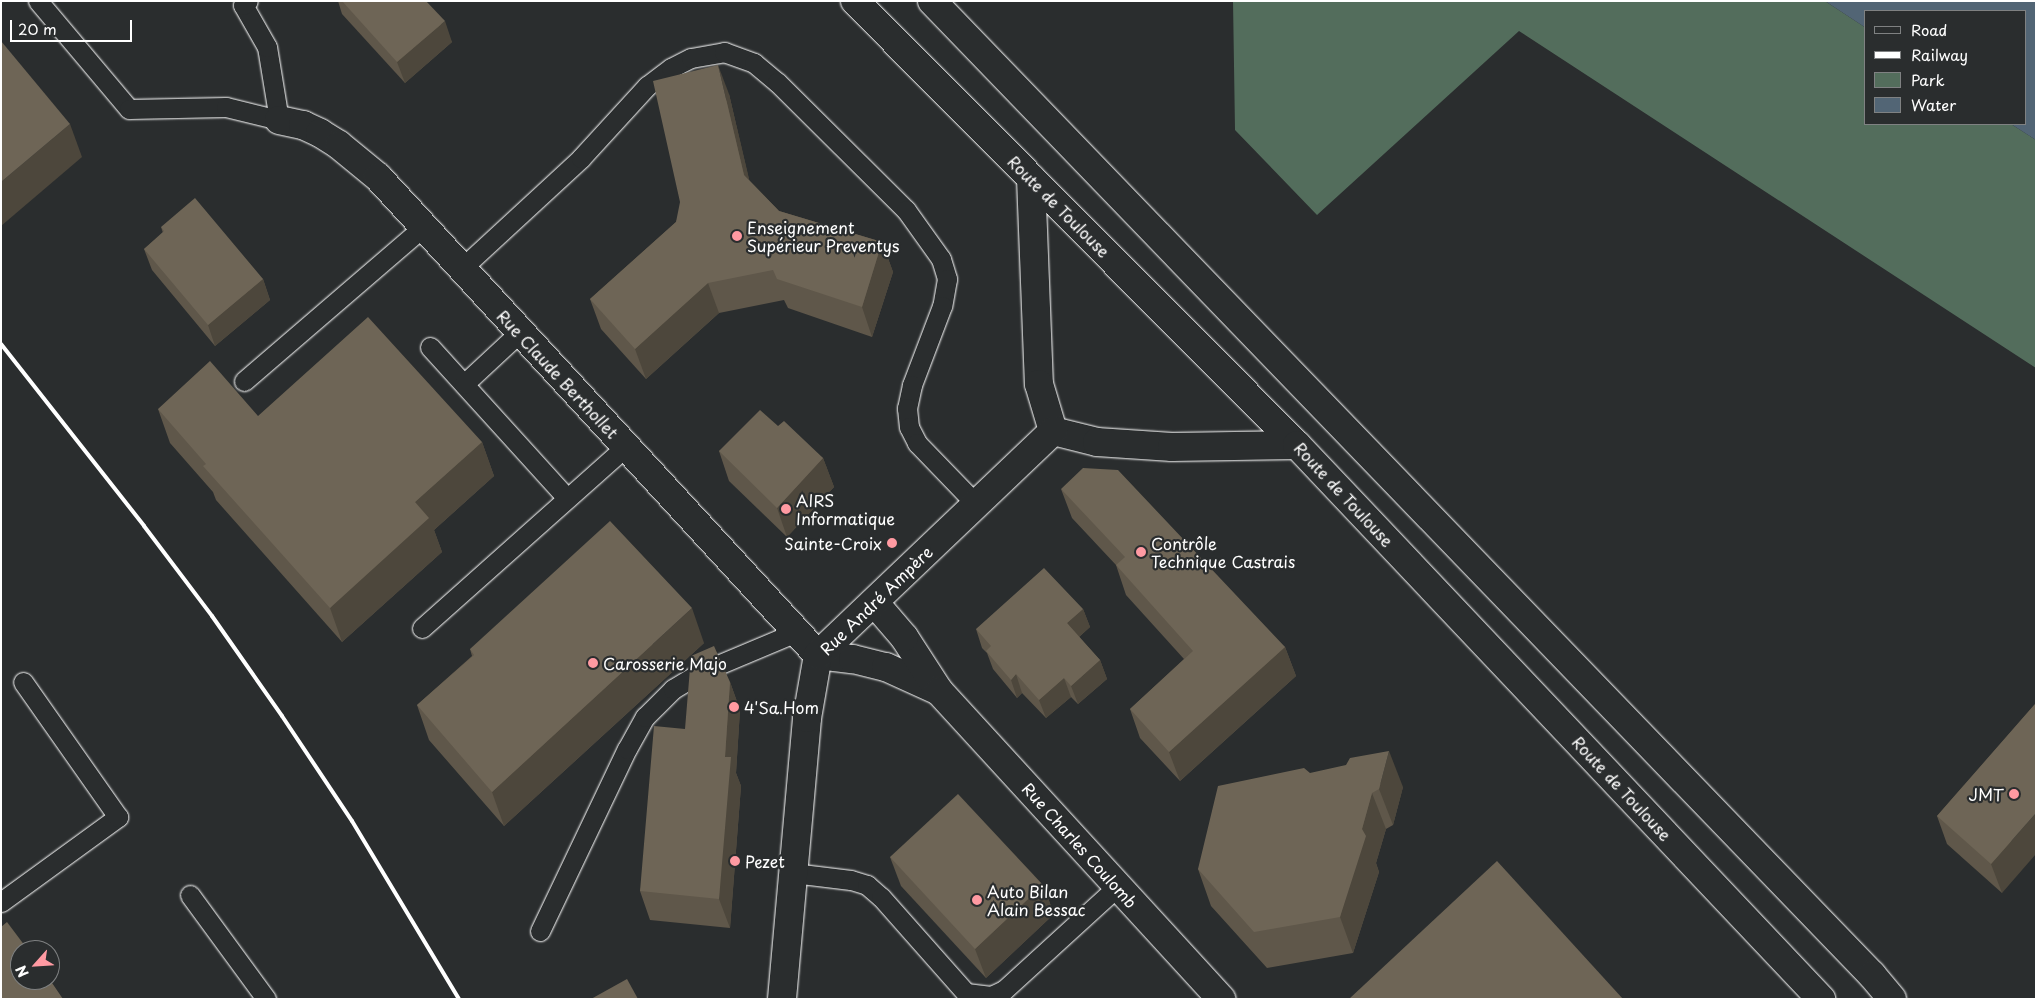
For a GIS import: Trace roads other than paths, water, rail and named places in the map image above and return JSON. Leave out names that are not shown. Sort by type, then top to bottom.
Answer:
[{"type":"main road","name":"Route de Toulouse","points":[[854,1],[1297,445],[1821,999]]},
{"type":"main road","points":[[932,1],[1872,975],[1892,999]]},
{"type":"main road","name":"Rue Claude Berthollet","points":[[279,120],[302,125],[339,144],[378,177],[818,656]]},
{"type":"main road","points":[[1031,178],[1039,384],[1053,431],[1097,442],[1163,446],[1297,445]]},
{"type":"main road","name":"Rue André Ampère","points":[[782,999],[807,718],[818,656],[1053,431]]},
{"type":"main road","name":"Rue Charles Coulomb","points":[[874,602],[904,637],[940,691],[1221,999]]},
{"type":"main road","name":"Rue Charles Coulomb","points":[[818,656],[853,659],[886,667],[940,691]]},
{"type":"lane","points":[[38,1],[129,109],[226,107],[279,120],[267,48],[244,2]]},
{"type":"lane","points":[[462,268],[581,158],[647,86],[671,68],[691,58],[724,52],[754,63],[778,82],[906,210],[941,259],[947,279],[942,306],[912,385],[907,408],[909,427],[917,443],[976,504]]},
{"type":"lane","points":[[244,381],[424,226]]},
{"type":"lane","points":[[464,384],[520,332]]},
{"type":"lane","points":[[430,347],[567,498]]},
{"type":"lane","points":[[422,628],[625,446]]},
{"type":"lane","points":[[540,931],[627,749],[645,717],[673,689],[701,672],[796,632]]},
{"type":"lane","points":[[1,902],[118,817],[23,682]]},
{"type":"lane","points":[[793,873],[851,880],[868,885],[881,897],[966,993],[991,996],[1004,990],[1118,886]]},
{"type":"lane","points":[[190,895],[260,997]]},
{"type":"water","points":[[1825,1],[2036,1],[2036,140],[2013,125],[2027,125],[2027,10],[1864,10],[1864,27]]},
{"type":"railway","points":[[1,344],[212,616],[282,716],[352,821],[459,999]]},
{"type":"place","name":"Enseignement Supérieur Preventys","points":[[737,236]]},
{"type":"place","name":"AIRS Informatique","points":[[786,509]]},
{"type":"place","name":"Sainte-Croix","points":[[892,543]]},
{"type":"place","name":"Contrôle Technique Castrais","points":[[1141,552]]},
{"type":"place","name":"Carosserie Majo","points":[[593,663]]},
{"type":"place","name":"4'Sa.Hom","points":[[734,707]]},
{"type":"place","name":"JMT","points":[[2014,794]]},
{"type":"place","name":"Pezet","points":[[735,861]]},
{"type":"place","name":"Auto Bilan Alain Bessac","points":[[977,900]]}]
